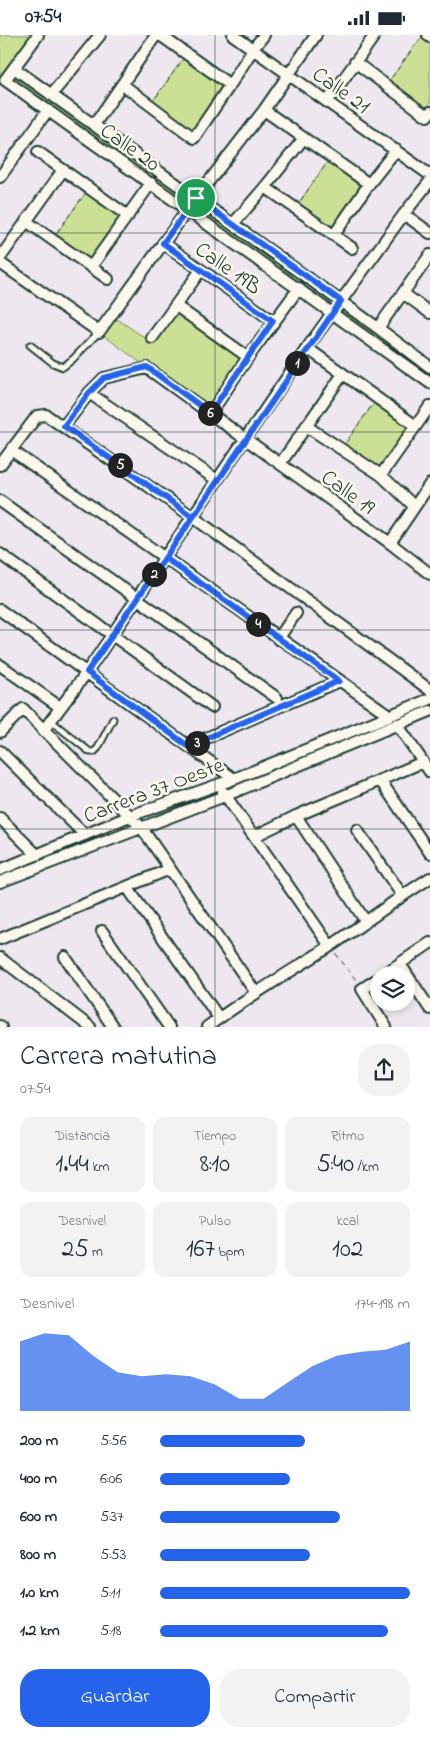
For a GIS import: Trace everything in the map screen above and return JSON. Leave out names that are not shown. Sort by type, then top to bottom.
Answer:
[{"type":"street","points":[[3,84],[38,35]]},
{"type":"street","points":[[51,95],[100,35]]},
{"type":"street","points":[[94,125],[156,35]]},
{"type":"street","points":[[160,35],[230,85]]},
{"type":"street","name":"Calle 21","points":[[233,35],[430,175]]},
{"type":"street","points":[[122,84],[194,137],[252,49],[264,35]]},
{"type":"street","points":[[0,263],[99,332],[187,209],[290,75],[316,35]]},
{"type":"street","points":[[327,102],[375,35]]},
{"type":"street","points":[[355,62],[429,114]]},
{"type":"street","name":"Calle 20","points":[[14,68],[341,301],[430,367]]},
{"type":"street","name":"Calle 20","points":[[3,84],[48,110],[430,383]]},
{"type":"street","points":[[0,176],[48,110]]},
{"type":"street","points":[[264,110],[369,184]]},
{"type":"street","points":[[233,225],[266,187],[304,138]]},
{"type":"street","points":[[334,235],[369,184],[396,151]]},
{"type":"street","points":[[38,152],[128,216]]},
{"type":"street","points":[[0,258],[63,170]]},
{"type":"street","points":[[43,731],[87,672],[307,348],[430,181]]},
{"type":"street","points":[[91,267],[151,183]]},
{"type":"street","points":[[266,187],[352,248]]},
{"type":"street","points":[[404,214],[430,233]]},
{"type":"street","points":[[26,221],[108,279]]},
{"type":"street","name":"Calle 19B","points":[[163,243],[273,321]]},
{"type":"street","points":[[378,328],[430,255]]},
{"type":"street","points":[[152,338],[201,269]]},
{"type":"street","points":[[210,413],[273,321],[299,288]]},
{"type":"street","points":[[403,293],[430,313]]},
{"type":"street","points":[[176,306],[248,357]]},
{"type":"street","points":[[307,348],[416,426]]},
{"type":"street","name":"Calle 19","points":[[89,393],[104,378],[147,367],[428,570]]},
{"type":"street","points":[[280,464],[343,374]]},
{"type":"street","points":[[64,426],[89,393],[217,480]]},
{"type":"street","points":[[380,475],[430,406]]},
{"type":"street","points":[[0,465],[37,416],[46,415],[193,517],[430,690]]},
{"type":"street","points":[[306,426],[380,475],[414,506]]},
{"type":"street","points":[[10,450],[389,715]]},
{"type":"street","points":[[390,543],[430,483]]},
{"type":"street","points":[[0,501],[277,698]]},
{"type":"street","points":[[0,555],[212,707]]},
{"type":"street","points":[[0,610],[234,779]]},
{"type":"street","points":[[278,639],[296,613]]},
{"type":"street","points":[[0,665],[60,707]]},
{"type":"street","points":[[188,746],[339,681]]},
{"type":"street","name":"Carrera 37 Oeste","points":[[0,870],[130,816],[234,779],[430,699]]},
{"type":"street","points":[[0,732],[23,709],[141,827],[256,993]]},
{"type":"street","name":"Carrera 37 Oeste","points":[[0,882],[227,795],[430,711]]},
{"type":"street","points":[[397,725],[430,772]]},
{"type":"street","points":[[0,751],[85,835]]},
{"type":"street","points":[[255,837],[296,816],[423,762]]},
{"type":"street","points":[[380,780],[430,853]]},
{"type":"street","points":[[216,785],[227,795],[330,947]]},
{"type":"street","points":[[296,816],[366,922]]},
{"type":"street","points":[[0,818],[5,830],[37,855]]},
{"type":"street","points":[[357,830],[402,895]]},
{"type":"street","points":[[0,939],[170,869]]},
{"type":"street","points":[[207,1027],[256,993],[330,947],[402,895],[430,878]]},
{"type":"street","points":[[127,887],[220,1018]]},
{"type":"street","points":[[102,931],[169,1027]]},
{"type":"street","points":[[397,966],[430,943]]},
{"type":"street","points":[[65,957],[113,1027]]},
{"type":"street","points":[[0,958],[90,1027]]},
{"type":"street","points":[[400,964],[430,1009]]},
{"type":"street","points":[[370,984],[362,989],[386,1027]]},
{"type":"lane","points":[[30,345],[53,363],[64,367],[99,332]]},
{"type":"lane","points":[[50,721],[90,752],[98,748],[113,719]]},
{"type":"path","points":[[386,85],[423,35]]},
{"type":"path","points":[[150,105],[187,53]]},
{"type":"path","points":[[295,208],[331,157]]},
{"type":"path","points":[[52,240],[89,188]]},
{"type":"path","points":[[341,449],[377,399]]},
{"type":"path","points":[[330,947],[351,972],[362,989]]},
{"type":"green space","points":[[0,35],[38,35],[5,80],[0,76]]},
{"type":"green space","points":[[423,35],[430,37],[430,112],[386,85]]},
{"type":"green space","points":[[187,53],[230,85],[194,138],[150,105]]},
{"type":"green space","points":[[14,68],[430,367],[430,383],[5,80]]},
{"type":"green space","points":[[331,157],[369,184],[334,235],[295,208]]},
{"type":"green space","points":[[89,188],[128,216],[91,267],[52,240]]},
{"type":"green space","points":[[176,306],[248,357],[210,414],[99,332],[111,315],[150,341]]},
{"type":"green space","points":[[377,399],[416,426],[381,475],[341,449]]},
{"type":"route","points":[[196,198],[163,243],[273,321],[210,413],[147,367],[104,378],[89,393],[64,426],[193,517],[165,558],[278,639],[339,681],[188,746],[87,672],[112,634],[138,598],[193,517],[217,480],[307,348],[341,301],[196,198]]}]
